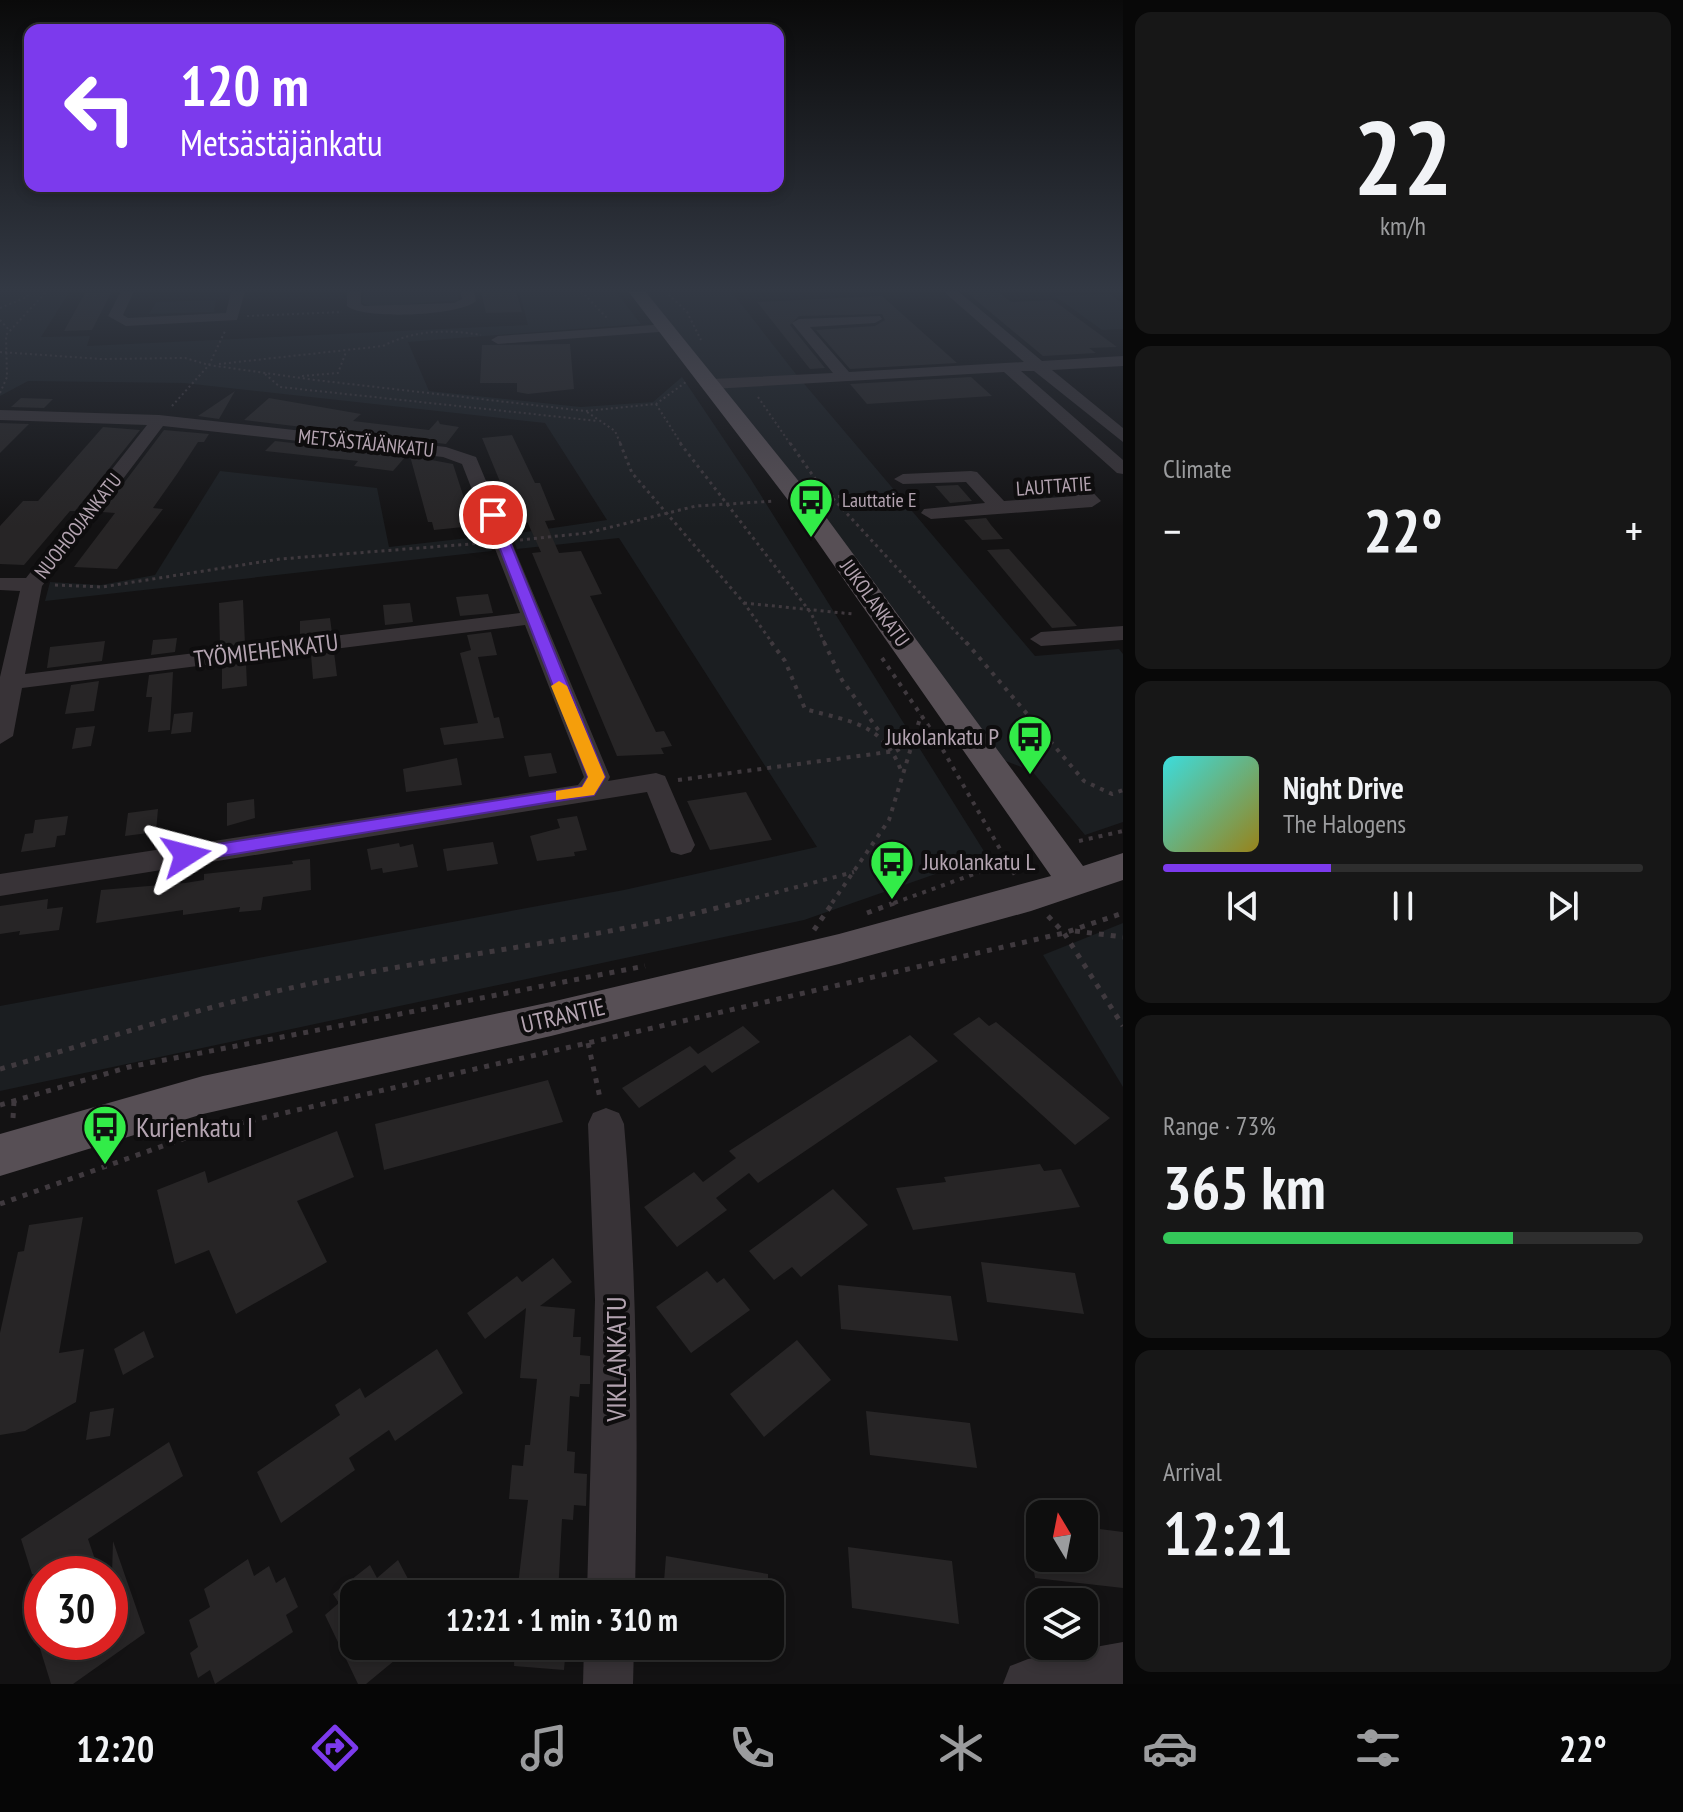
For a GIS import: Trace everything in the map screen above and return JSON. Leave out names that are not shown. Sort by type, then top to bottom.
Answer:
[{"type":"main road","name":"JUKOLANKATU","points":[[700,370],[800,499],[1076,883]]},
{"type":"main road","name":"UTRANTIE","points":[[0,1155],[203,1095],[551,1019],[839,949],[1031,897],[1123,866]]},
{"type":"street","points":[[841,370],[844,376]]},
{"type":"street","points":[[712,384],[975,370]]},
{"type":"street","points":[[1010,370],[1114,479]]},
{"type":"street","points":[[1042,370],[1123,437]]},
{"type":"street","name":"METSÄSTÄJÄNKATU","points":[[0,415],[159,420],[446,452],[470,461],[597,777],[588,791]]},
{"type":"street","name":"NUOHOOJANKATU","points":[[0,736],[6,683],[32,585],[159,420]]},
{"type":"street","points":[[903,479],[971,476],[999,507]]},
{"type":"street","name":"LAUTTATIE","points":[[985,491],[1114,479]]},
{"type":"street","points":[[931,513],[1092,501],[1075,485]]},
{"type":"street","points":[[0,584],[32,585]]},
{"type":"street","name":"TYÖMIEHENKATU","points":[[6,683],[531,618]]},
{"type":"street","points":[[1041,639],[1123,633]]},
{"type":"street","points":[[0,885],[656,782],[681,845]]},
{"type":"street","name":"VIKLANKATU","points":[[606,1124],[617,1263],[618,1384],[611,1580]]},
{"type":"street","points":[[608,1684],[609,1660]]},
{"type":"street","points":[[1028,1684],[1123,1667]]},
{"type":"path","points":[[0,393],[7,377],[6,370]]},
{"type":"path","points":[[159,420],[205,370]]},
{"type":"path","points":[[241,370],[585,411],[656,404],[689,380]]},
{"type":"path","points":[[292,377],[338,373],[339,370]]},
{"type":"path","points":[[264,373],[280,387],[601,421]]},
{"type":"path","points":[[752,381],[779,432],[816,480],[978,655],[1084,781],[1112,794],[1123,790]]},
{"type":"path","points":[[403,390],[412,401]]},
{"type":"path","points":[[656,404],[694,464],[811,613],[842,680],[896,751],[902,773]]},
{"type":"path","points":[[585,411],[615,431],[632,473],[744,603],[785,661],[805,709],[881,732]]},
{"type":"path","points":[[767,489],[776,501]]},
{"type":"path","points":[[744,603],[811,613],[853,614],[844,601]]},
{"type":"path","points":[[878,652],[932,731],[1005,862],[1064,933],[1123,1026]]},
{"type":"path","points":[[827,927],[812,932],[889,820],[921,714]]},
{"type":"path","points":[[656,782],[896,751],[909,747],[932,731]]},
{"type":"path","points":[[855,917],[1005,862],[1123,831]]},
{"type":"path","points":[[0,1069],[257,996],[529,943],[681,918],[854,872]]},
{"type":"path","points":[[0,1204],[202,1132],[1064,933],[1123,913]]},
{"type":"path","points":[[1072,931],[1123,937]]},
{"type":"path","points":[[0,1105],[129,1067],[656,964]]},
{"type":"path","points":[[588,1043],[606,1124]]},
{"type":"shaded area","points":[[0,370],[420,370],[429,391],[581,407],[653,402],[682,377],[750,478],[987,856],[804,920],[0,1091],[0,1006],[624,890],[817,847],[619,538],[517,549],[512,534],[607,520],[545,423],[184,383],[28,381],[0,396]]},
{"type":"shaded area","points":[[701,370],[792,370],[1035,656],[1119,649],[1123,654],[1123,822],[1085,835],[1032,771],[995,757]]},
{"type":"shaded area","points":[[220,471],[377,488],[389,547],[486,536],[492,551],[45,601],[50,582],[101,585],[155,575]]},
{"type":"shaded area","points":[[1123,923],[1123,1087],[1043,955]]},
{"type":"building","points":[[481,370],[572,370],[574,389],[528,394],[517,392],[517,383],[480,383]]},
{"type":"building","points":[[971,377],[992,396],[867,404],[850,384]]},
{"type":"building","points":[[235,391],[219,419],[198,416]]},
{"type":"building","points":[[21,398],[53,399],[44,408],[11,407]]},
{"type":"building","points":[[269,398],[361,414],[353,421],[429,430],[438,420],[440,424],[459,427],[446,444],[244,420]]},
{"type":"building","points":[[0,423],[29,424],[0,453]]},
{"type":"building","points":[[103,427],[140,430],[75,511],[70,511],[24,565],[0,564],[0,526],[23,501],[38,501]]},
{"type":"building","points":[[164,430],[209,434],[204,442],[198,442],[153,508],[163,509],[117,569],[74,567],[115,513],[102,512]]},
{"type":"building","points":[[512,435],[535,483],[540,483],[555,520],[545,521],[559,553],[581,551],[602,594],[590,596],[656,732],[664,731],[672,746],[661,748],[664,754],[617,756],[532,553],[541,552],[525,517],[515,518],[482,438]]},
{"type":"building","points":[[275,441],[406,456],[393,471],[354,466],[358,461],[265,451]]},
{"type":"building","points":[[410,456],[453,464],[473,526],[434,530],[432,522],[428,522]]},
{"type":"building","points":[[958,485],[972,501],[950,503],[935,486]]},
{"type":"building","points":[[986,518],[1003,539],[982,540],[964,520]]},
{"type":"building","points":[[1009,549],[1077,626],[1052,628],[987,550]]},
{"type":"building","points":[[488,594],[493,613],[460,616],[456,597]]},
{"type":"building","points":[[243,600],[245,644],[220,647],[219,603]]},
{"type":"building","points":[[410,603],[413,622],[385,625],[383,605]]},
{"type":"building","points":[[330,618],[332,633],[300,637],[300,621]]},
{"type":"building","points":[[491,632],[497,655],[478,657],[494,718],[499,717],[504,738],[444,745],[440,728],[478,723],[460,653],[471,650],[467,635]]},
{"type":"building","points":[[177,638],[175,652],[151,655],[153,640]]},
{"type":"building","points":[[105,641],[102,661],[47,668],[50,647]]},
{"type":"building","points":[[334,652],[337,676],[313,679],[311,655]]},
{"type":"building","points":[[246,663],[247,686],[222,689],[222,666]]},
{"type":"building","points":[[173,672],[170,730],[148,732],[152,697],[146,697],[149,675]]},
{"type":"building","points":[[99,681],[94,711],[65,714],[71,685]]},
{"type":"building","points":[[193,712],[191,732],[171,734],[174,714]]},
{"type":"building","points":[[95,726],[91,746],[72,749],[76,728]]},
{"type":"building","points":[[551,753],[557,773],[529,777],[524,756]]},
{"type":"building","points":[[457,758],[462,785],[406,792],[403,769]]},
{"type":"building","points":[[746,792],[772,840],[710,850],[687,801]]},
{"type":"building","points":[[254,799],[255,818],[227,826],[227,803]]},
{"type":"building","points":[[158,809],[156,832],[125,836],[128,813]]},
{"type":"building","points":[[68,816],[65,835],[57,836],[55,847],[21,852],[25,834],[33,833],[35,820]]},
{"type":"building","points":[[577,816],[587,850],[574,852],[575,856],[537,861],[530,836],[560,828],[557,819]]},
{"type":"building","points":[[493,842],[498,864],[447,871],[443,849]]},
{"type":"building","points":[[399,843],[400,847],[413,844],[418,867],[383,873],[382,868],[371,870],[367,849]]},
{"type":"building","points":[[310,859],[311,890],[263,897],[261,910],[239,912],[240,907],[183,915],[183,910],[96,923],[101,890],[185,883],[204,880],[204,874],[293,864],[292,861]]},
{"type":"building","points":[[48,899],[47,909],[63,907],[59,930],[0,934],[0,906]]},
{"type":"building","points":[[979,1017],[989,1026],[996,1022],[1110,1118],[1075,1145],[953,1034]]},
{"type":"building","points":[[743,1026],[760,1042],[712,1073],[705,1065],[639,1108],[622,1088],[690,1046],[698,1054]]},
{"type":"building","points":[[910,1035],[938,1061],[758,1183],[749,1173],[716,1198],[727,1210],[677,1247],[644,1207],[694,1172],[703,1182],[736,1158],[729,1151]]},
{"type":"building","points":[[548,1080],[563,1122],[384,1170],[375,1124]]},
{"type":"building","points":[[337,1131],[354,1177],[297,1201],[327,1262],[236,1314],[209,1250],[175,1264],[157,1190],[205,1171],[208,1183]]},
{"type":"building","points":[[1040,1164],[1044,1171],[1061,1169],[1080,1207],[913,1230],[896,1188],[946,1182],[944,1177]]},
{"type":"building","points":[[833,1189],[868,1225],[801,1277],[792,1267],[774,1280],[749,1251]]},
{"type":"building","points":[[83,1217],[59,1353],[84,1349],[76,1402],[25,1431],[0,1435],[0,1333],[18,1252],[24,1251],[29,1225]]},
{"type":"building","points":[[553,1258],[572,1282],[540,1306],[575,1309],[573,1337],[581,1337],[580,1355],[590,1356],[590,1384],[580,1384],[579,1397],[570,1396],[567,1451],[575,1452],[574,1473],[587,1474],[586,1506],[574,1505],[573,1520],[562,1519],[559,1580],[519,1580],[528,1500],[509,1499],[512,1465],[523,1466],[525,1445],[530,1445],[537,1379],[520,1378],[526,1308],[485,1339],[467,1313],[517,1276],[522,1282]]},
{"type":"building","points":[[981,1262],[1075,1273],[1084,1314],[987,1302]]},
{"type":"building","points":[[707,1271],[717,1283],[724,1278],[750,1310],[691,1353],[656,1307]]},
{"type":"building","points":[[838,1285],[951,1296],[958,1341],[841,1329]]},
{"type":"building","points":[[144,1331],[154,1357],[123,1375],[114,1349]]},
{"type":"building","points":[[797,1340],[831,1380],[764,1437],[730,1394]]},
{"type":"building","points":[[437,1349],[463,1393],[395,1441],[389,1430],[349,1458],[355,1470],[281,1523],[257,1472],[340,1415],[335,1405],[360,1388],[365,1398]]},
{"type":"building","points":[[114,1408],[110,1436],[86,1440],[90,1412]]},
{"type":"building","points":[[866,1411],[970,1423],[977,1468],[870,1455]]},
{"type":"building","points":[[169,1442],[183,1476],[88,1539],[94,1556],[26,1556],[21,1539]]},
{"type":"building","points":[[1098,1529],[1123,1532],[1123,1588],[1035,1578],[1034,1572],[1098,1572]]},
{"type":"building","points":[[113,1541],[118,1556],[113,1556]]},
{"type":"building","points":[[848,1547],[952,1561],[959,1624],[852,1608]]},
{"type":"building","points":[[666,1556],[768,1574],[768,1580],[664,1580]]},
{"type":"building","points":[[248,1559],[254,1576],[269,1566],[276,1583],[285,1577],[298,1607],[286,1615],[293,1632],[215,1684],[210,1670],[198,1678],[190,1653],[198,1647],[189,1620],[210,1607],[204,1589]]},
{"type":"building","points":[[398,1560],[409,1580],[351,1580],[370,1565],[377,1578]]},
{"type":"building","points":[[128,1584],[145,1633],[128,1645]]},
{"type":"building","points":[[340,1589],[340,1646],[325,1615],[339,1603],[333,1594]]},
{"type":"building","points":[[44,1660],[107,1660],[73,1684],[51,1684]]},
{"type":"building","points":[[347,1660],[395,1660],[366,1684],[358,1684]]},
{"type":"building","points":[[514,1660],[565,1660],[564,1670],[514,1666]]},
{"type":"slow traffic","points":[[559,686],[597,777],[588,791],[563,795]]},
{"type":"place","name":"Lauttatie E","points":[[811,539]]},
{"type":"place","name":"Jukolankatu P","points":[[1030,776]]},
{"type":"place","name":"Jukolankatu L","points":[[892,901]]},
{"type":"place","name":"Kurjenkatu I","points":[[105,1166]]},
{"type":"route","points":[[186,855],[588,791],[597,777],[531,618],[493,515]]}]
